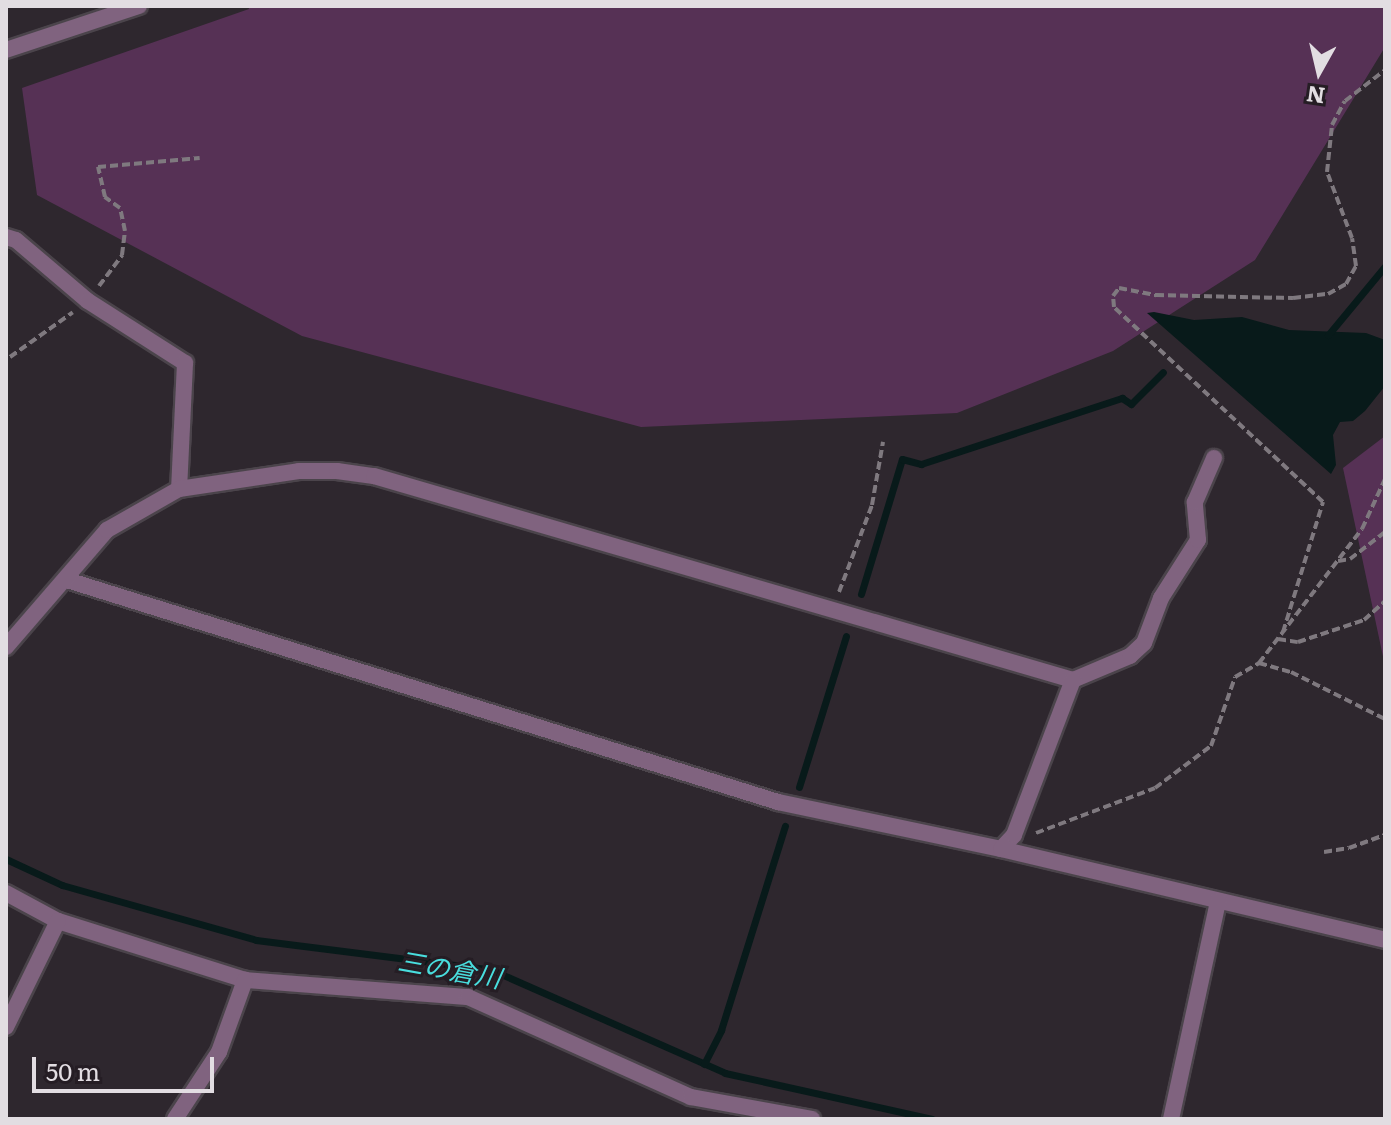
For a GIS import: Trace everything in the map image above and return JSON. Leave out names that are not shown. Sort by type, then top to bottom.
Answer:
[{"type":"street","points":[[6,50],[139,6]]},
{"type":"street","points":[[6,237],[16,240],[88,301],[185,363],[179,489]]},
{"type":"street","points":[[6,647],[107,530],[179,489],[299,471],[337,471],[374,476],[1073,680],[1130,656],[1144,643],[1161,598],[1198,540],[1195,502],[1214,458]]},
{"type":"street","points":[[67,580],[778,802],[1001,849],[1385,940]]},
{"type":"street","points":[[1001,849],[1014,835],[1073,680]]},
{"type":"street","points":[[6,893],[58,921],[245,980],[468,997],[691,1097],[812,1119]]},
{"type":"street","points":[[1171,1119],[1218,901]]},
{"type":"street","points":[[6,1027],[58,921]]},
{"type":"street","points":[[175,1119],[219,1052],[245,980]]},
{"type":"path","points":[[1283,632],[1323,502],[1114,307],[1113,296],[1119,288],[1156,295],[1293,298],[1328,294],[1346,284],[1356,266],[1352,238],[1327,172],[1332,125],[1345,101],[1374,75],[1385,70]]},
{"type":"path","points":[[10,357],[88,301],[122,255],[125,231],[120,208],[105,197],[98,167],[200,158]]},
{"type":"path","points":[[830,609],[852,563],[872,505],[883,442]]},
{"type":"path","points":[[1014,835],[1046,832],[1155,788],[1211,746],[1235,677],[1259,663],[1338,561],[1362,529],[1385,479]]},
{"type":"path","points":[[1338,561],[1350,559],[1385,532]]},
{"type":"path","points":[[1278,639],[1298,642],[1364,620],[1385,601]]},
{"type":"path","points":[[1259,663],[1291,672],[1385,719]]},
{"type":"path","points":[[1324,852],[1349,848],[1385,835]]},
{"type":"shaded area","points":[[248,6],[1385,6],[1385,47],[1255,260],[1113,351],[957,413],[641,427],[302,336],[37,195],[22,88],[249,9]]},
{"type":"shaded area","points":[[1147,313],[1194,320],[1242,317],[1289,330],[1366,333],[1385,340],[1385,386],[1353,421],[1340,422],[1333,435],[1336,465],[1331,474]]},
{"type":"shaded area","points":[[1385,436],[1385,666],[1343,468]]},
{"type":"waterway","points":[[1328,335],[1385,266]]},
{"type":"waterway","points":[[861,594],[902,459],[921,464],[1122,398],[1131,404],[1163,372]]},
{"type":"waterway","points":[[799,787],[846,636]]},
{"type":"waterway","points":[[704,1064],[721,1030],[785,826]]},
{"type":"waterway","name":"三の倉川","points":[[6,859],[62,885],[256,940],[492,970],[725,1073],[932,1119]]}]
